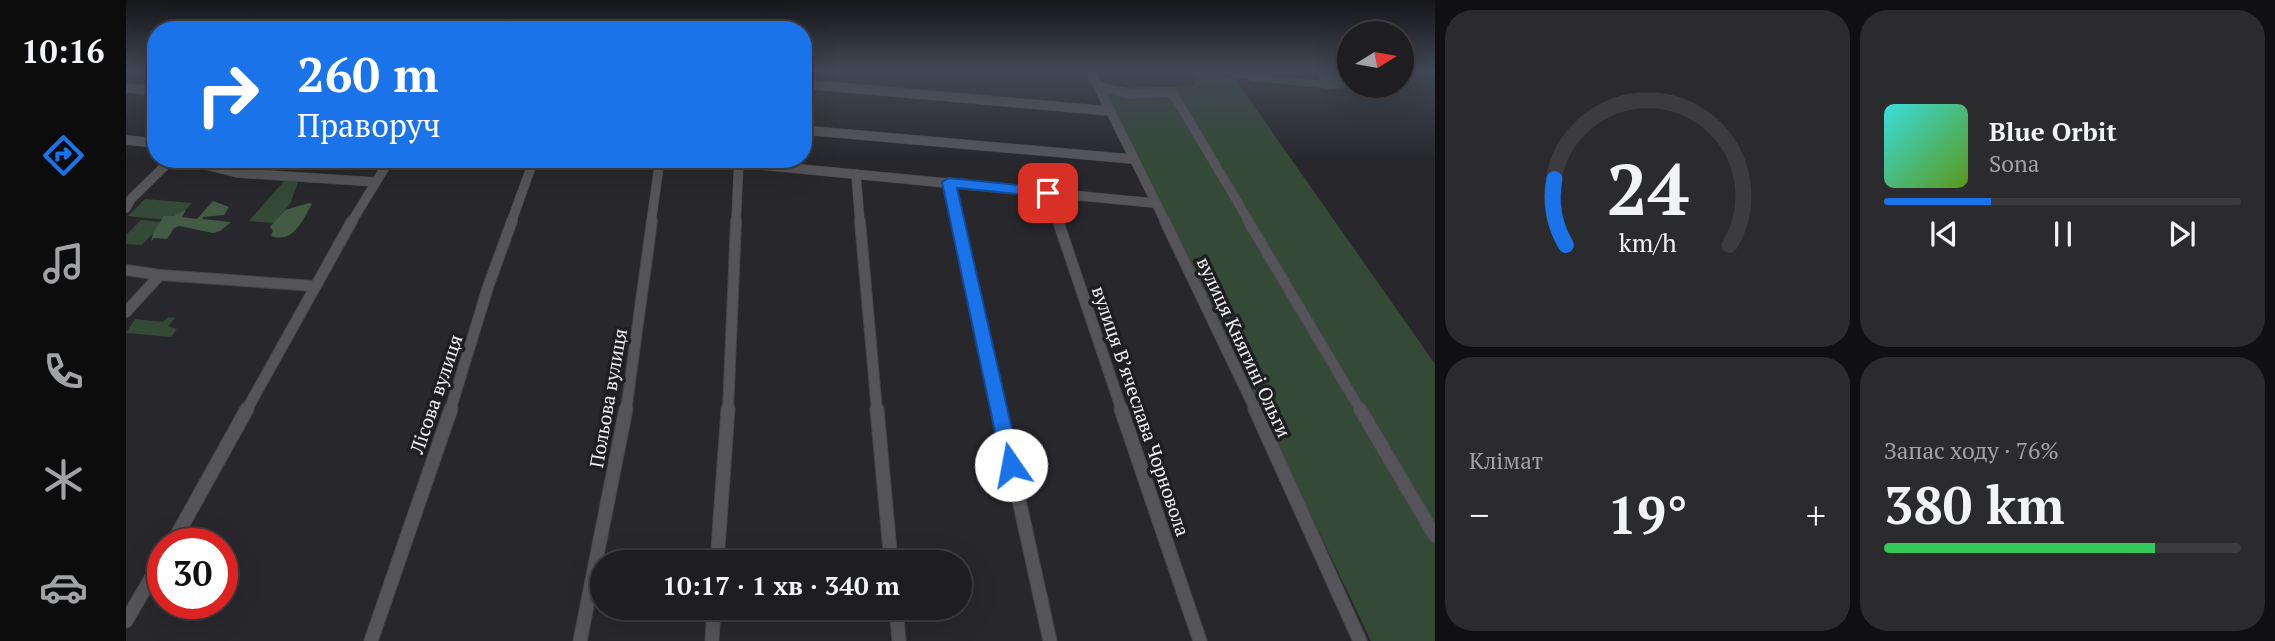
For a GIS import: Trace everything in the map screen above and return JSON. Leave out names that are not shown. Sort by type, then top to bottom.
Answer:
[{"type":"street","points":[[984,100],[1110,111]]},
{"type":"street","name":"вулиця Княгині Ольги","points":[[1105,100],[1218,327],[1360,641]]},
{"type":"street","points":[[1177,100],[1435,536]]},
{"type":"street","points":[[812,131],[1132,159]]},
{"type":"street","points":[[126,140],[147,142]]},
{"type":"street","points":[[128,202],[163,168]]},
{"type":"street","points":[[218,168],[238,173],[376,182]]},
{"type":"street","points":[[252,173],[257,168]]},
{"type":"street","points":[[181,528],[315,286],[385,168]]},
{"type":"street","name":"Лісова вулиця","points":[[371,641],[531,168]]},
{"type":"street","name":"Польова вулиця","points":[[580,641],[626,404],[659,168]]},
{"type":"street","points":[[718,550],[727,427],[739,168]]},
{"type":"street","points":[[802,168],[1154,203]]},
{"type":"street","points":[[856,174],[890,550]]},
{"type":"street","points":[[949,182],[1049,641]]},
{"type":"street","name":"вулиця Вʼячеслава Чорновола","points":[[1048,193],[1200,641]]},
{"type":"street","points":[[126,270],[160,275],[315,286]]},
{"type":"street","points":[[126,312],[160,275]]},
{"type":"street","points":[[126,621],[147,585]]},
{"type":"street","points":[[712,641],[713,620]]},
{"type":"street","points":[[897,620],[899,641]]},
{"type":"green space","points":[[1107,100],[1250,100],[1435,364],[1435,641],[1371,641],[1200,282]]},
{"type":"green space","points":[[285,180],[298,182],[291,202],[274,223],[249,221]]},
{"type":"green space","points":[[145,199],[192,203],[181,215],[174,215],[168,220],[128,216]]},
{"type":"green space","points":[[213,201],[229,207],[224,215],[202,219],[231,222],[220,231],[213,233],[179,226],[174,228],[167,239],[154,238],[151,242],[153,233],[164,216],[173,216],[186,210],[182,217],[197,219]]},
{"type":"green space","points":[[312,204],[297,229],[279,238],[271,236],[273,231],[270,227],[285,210]]},
{"type":"green space","points":[[141,220],[163,222],[142,245],[126,244],[126,235]]},
{"type":"green space","points":[[168,317],[175,318],[168,326],[177,329],[171,337],[126,333],[135,319],[163,322]]},
{"type":"route","points":[[1011,465],[949,182],[1048,193]]}]
